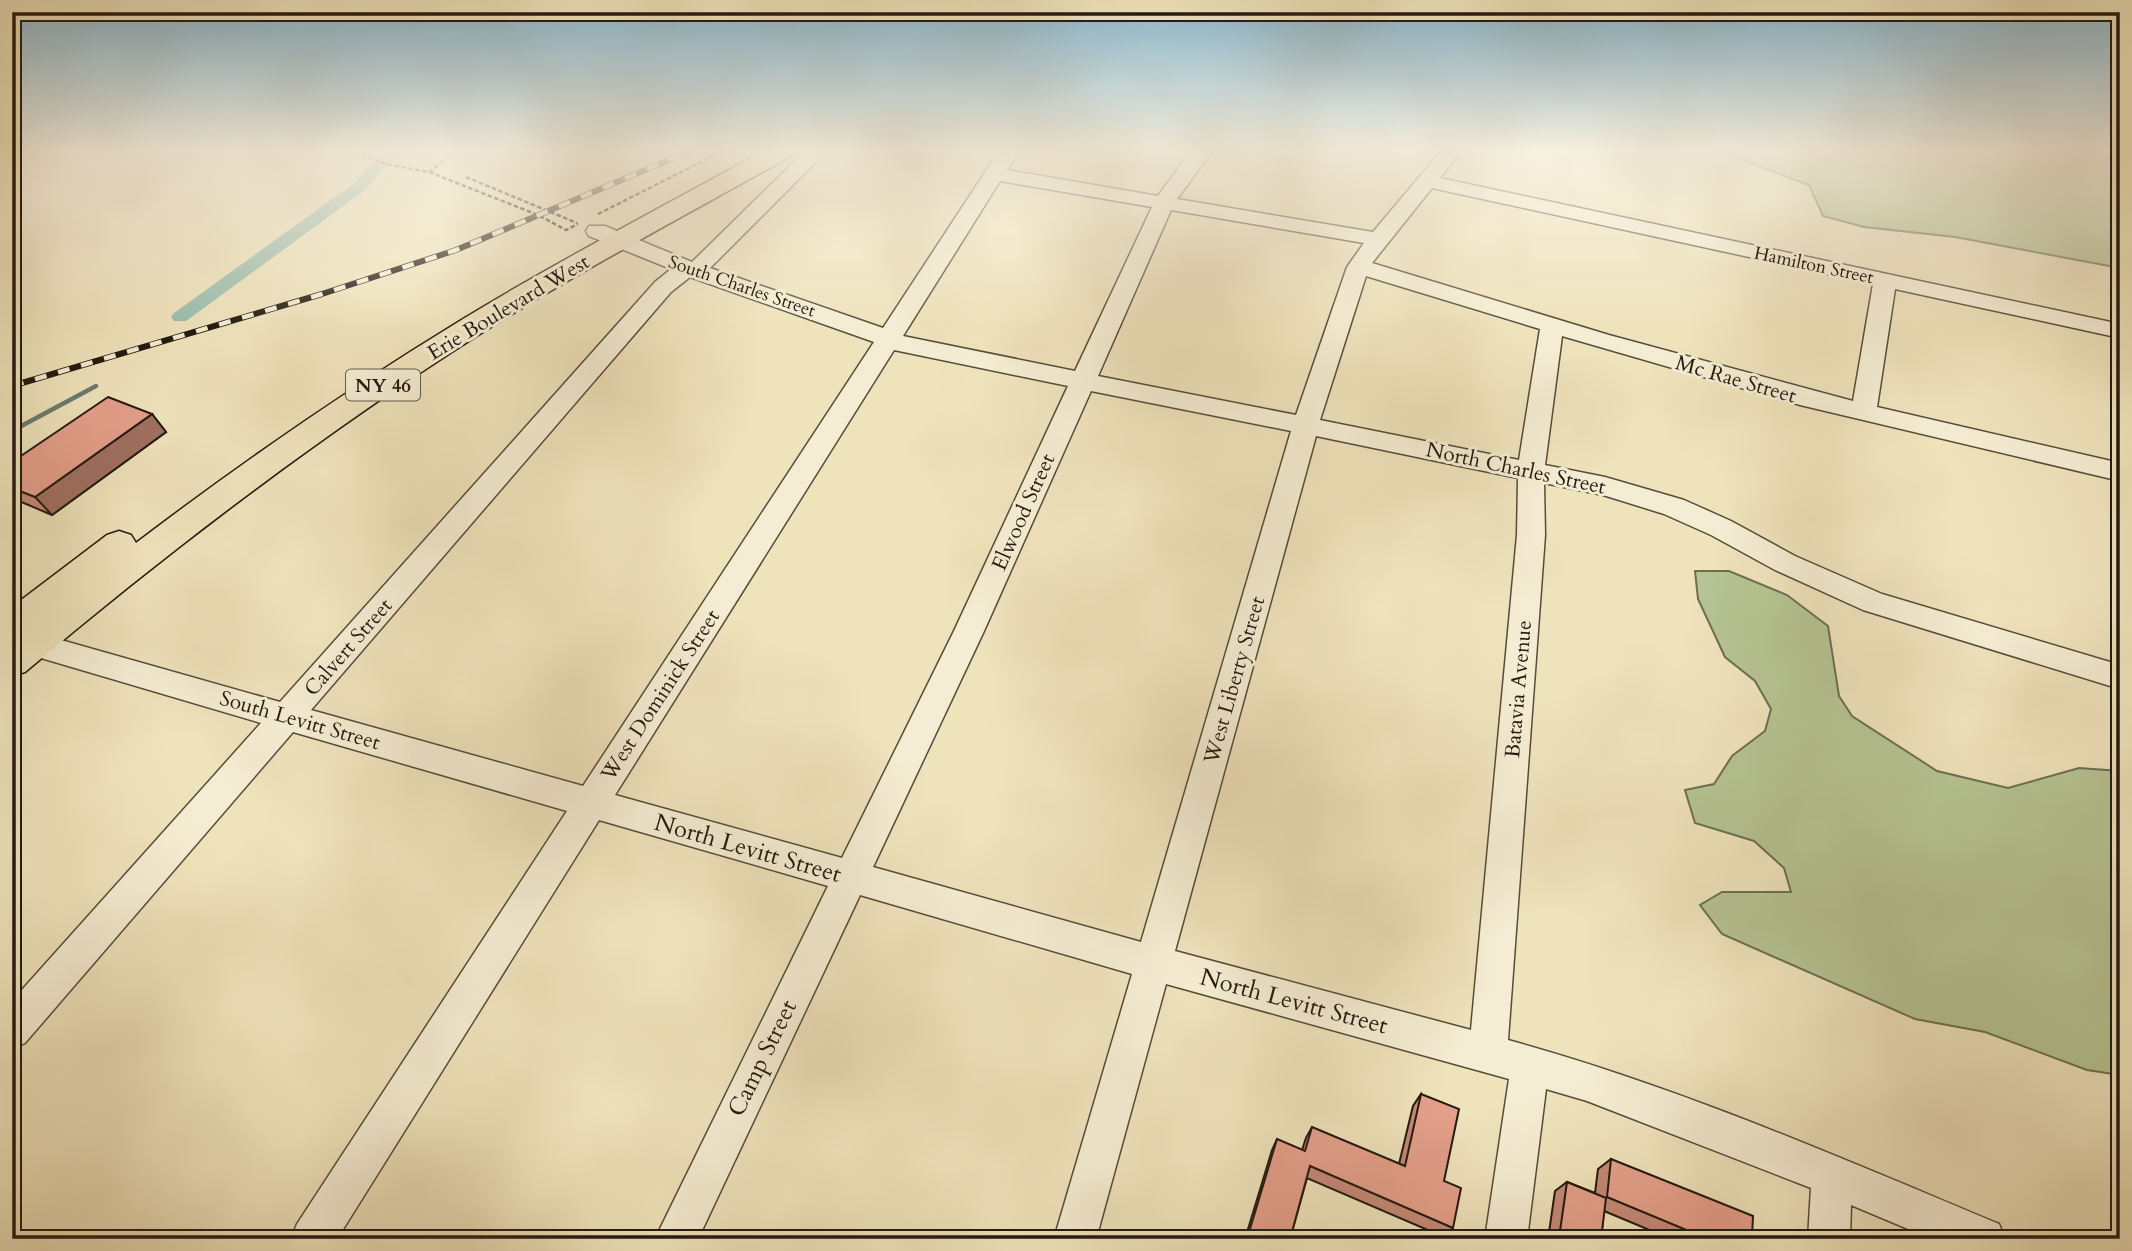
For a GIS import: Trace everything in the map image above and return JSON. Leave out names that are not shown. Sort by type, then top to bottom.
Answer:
[{"type":"main road","name":"Erie Boulevard West","points":[[18,640],[174,502],[271,433],[489,292],[640,209]]},
{"type":"main road","name":"Erie Boulevard West","points":[[599,232],[650,209]]},
{"type":"street","name":"Calvert Street","points":[[12,1030],[663,287],[691,269],[755,209]]},
{"type":"street","name":"West Dominick Street","points":[[312,1239],[971,209]]},
{"type":"street","name":"Elwood Street","points":[[850,877],[969,631],[1161,209]]},
{"type":"street","points":[[1212,209],[1378,239]]},
{"type":"street","name":"West Liberty Street","points":[[1075,1239],[1306,425],[1358,267],[1403,209]]},
{"type":"street","name":"Hamilton Street","points":[[1558,209],[2120,331]]},
{"type":"street","name":"South Charles Street","points":[[599,232],[691,269],[888,339]]},
{"type":"street","name":"Mc Rae Street","points":[[1358,267],[1386,273],[1552,325],[1787,393],[2120,472]]},
{"type":"street","points":[[1864,411],[1885,280]]},
{"type":"street","name":"Batavia Avenue","points":[[1488,1053],[1531,535],[1531,469],[1552,325]]},
{"type":"street","name":"North Charles Street","points":[[888,339],[904,345],[1605,486],[1674,507],[1721,528],[1785,564],[1873,602],[2120,677]]},
{"type":"street","name":"South Levitt Street","points":[[18,640],[591,803]]},
{"type":"street","name":"North Levitt Street","points":[[591,803],[1154,963],[1587,1082],[1719,1130],[1984,1239]]},
{"type":"street","name":"Camp Street","points":[[676,1239],[850,877]]},
{"type":"street","points":[[1506,1239],[1530,1066]]},
{"type":"street","points":[[1829,1239],[1832,1176]]},
{"type":"path","points":[[524,209],[566,230],[599,232],[634,209]]},
{"type":"path","points":[[544,209],[599,232]]},
{"type":"green space","points":[[1820,209],[2120,209],[2120,268],[1955,237],[1864,227],[1823,216]]},
{"type":"green space","points":[[1695,571],[1729,571],[1787,595],[1828,626],[1839,696],[1852,716],[1937,771],[2008,788],[2079,768],[2120,771],[2120,1075],[2087,1070],[1985,1032],[1915,1019],[1722,934],[1700,905],[1722,892],[1791,892],[1784,868],[1754,841],[1695,823],[1685,790],[1714,784],[1732,756],[1765,731],[1771,709],[1755,681],[1725,657],[1698,599]]},
{"type":"building","points":[[108,397],[152,414],[35,497],[12,488],[12,462]]},
{"type":"building","points":[[1421,1094],[1459,1109],[1444,1181],[1461,1188],[1453,1228],[1310,1166],[1290,1239],[1247,1239],[1277,1139],[1305,1151],[1312,1127],[1405,1166]]},
{"type":"building","points":[[1611,1159],[1753,1216],[1752,1237],[1755,1239],[1708,1239],[1607,1197]]},
{"type":"building","points":[[1567,1182],[1606,1198],[1601,1239],[1577,1239],[1560,1231]]},
{"type":"waterway","points":[[180,317],[328,209]]},
{"type":"waterway","points":[[15,429],[12,431],[96,386]]},
{"type":"railway","points":[[12,386],[322,294],[456,250],[552,209]]}]
